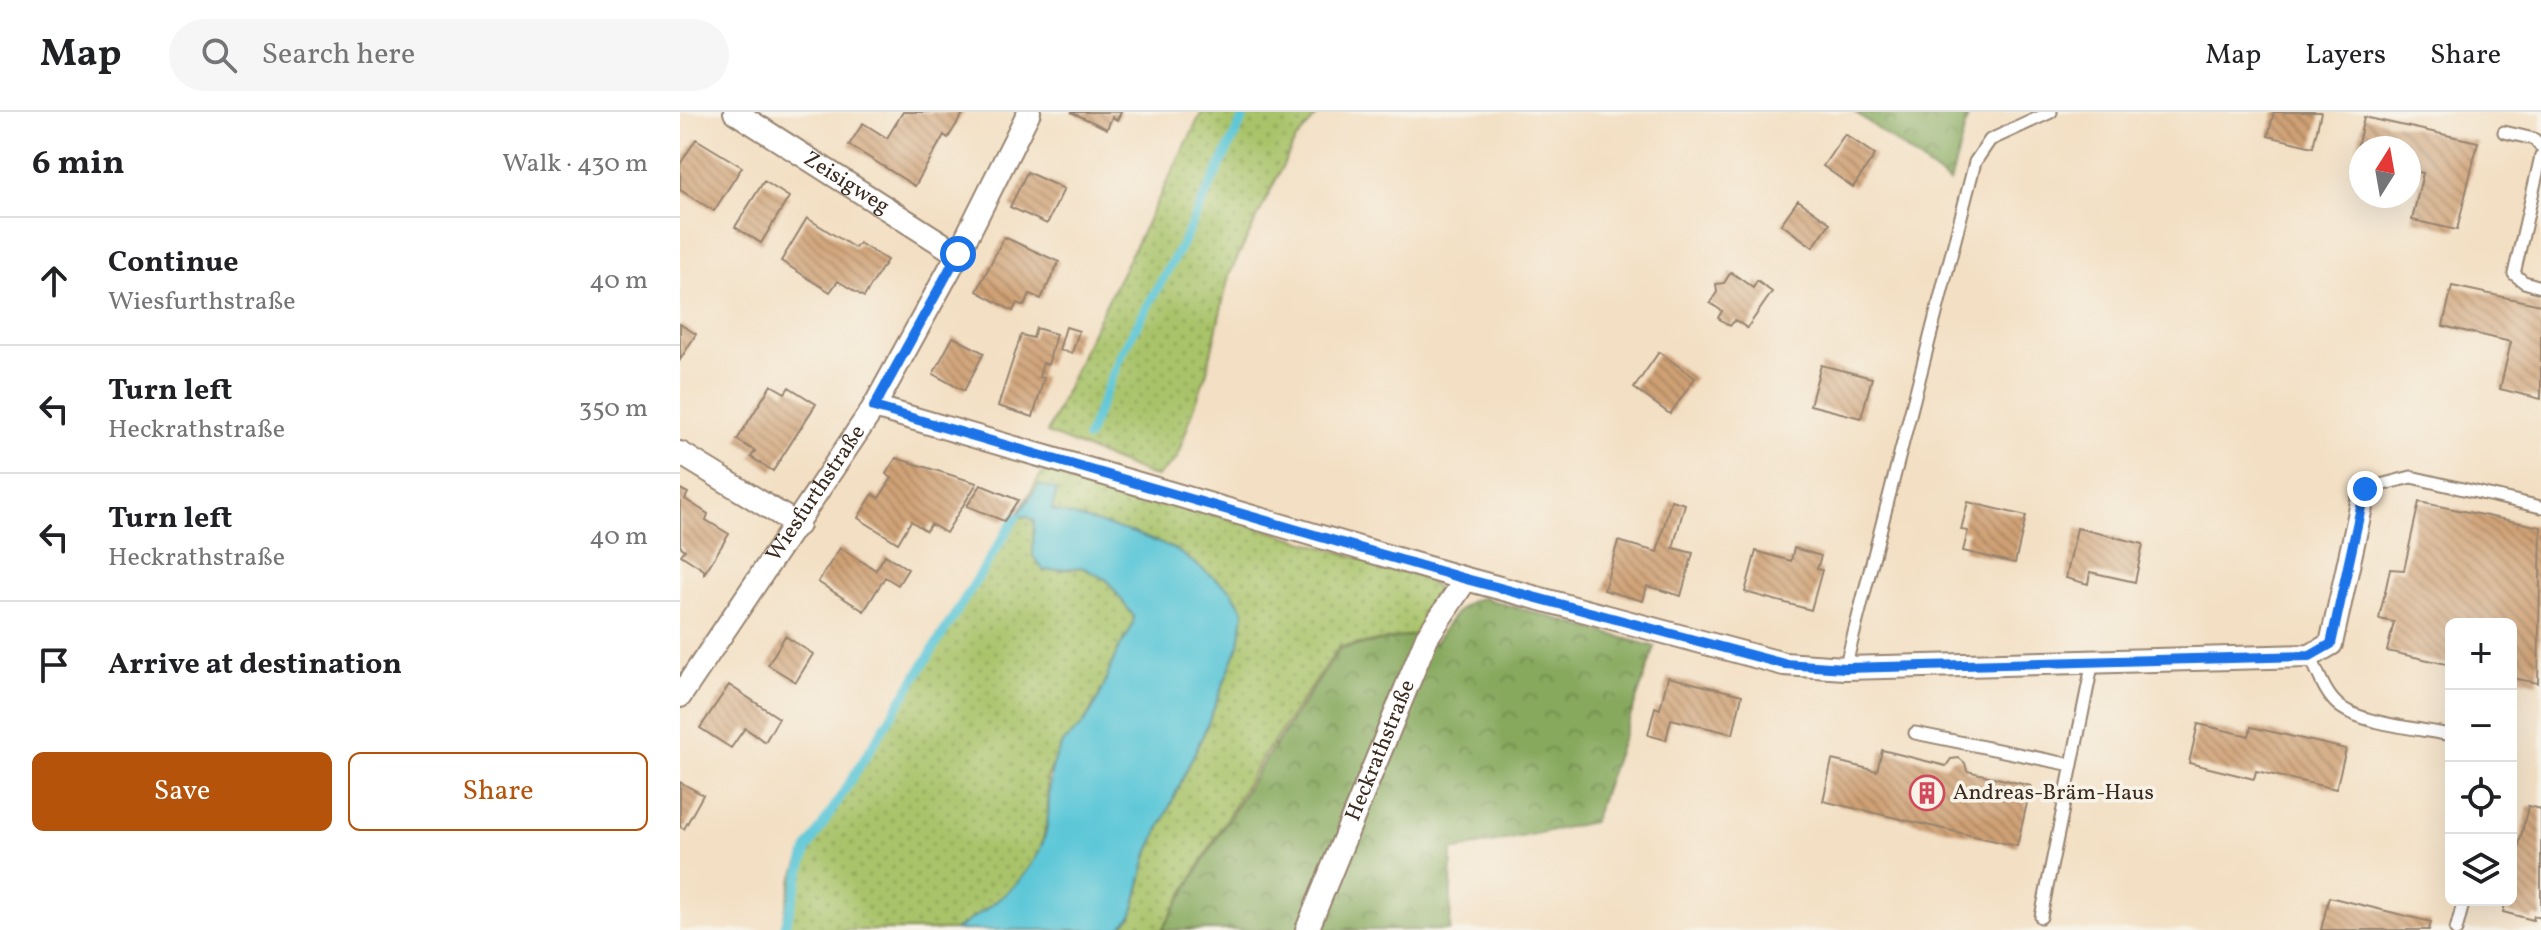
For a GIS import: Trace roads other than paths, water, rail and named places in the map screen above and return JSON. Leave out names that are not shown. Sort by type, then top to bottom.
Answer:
[{"type":"street","name":"Zeisigweg","points":[[735,112],[958,254]]},
{"type":"street","name":"Wiesfurthstraße","points":[[680,696],[798,525],[874,407],[958,254],[1029,112]]},
{"type":"street","points":[[874,407],[1466,579],[1784,664],[1845,668],[2310,656],[2331,644],[2365,489]]},
{"type":"street","points":[[680,453],[798,525]]},
{"type":"street","name":"Heckrathstraße","points":[[1307,930],[1427,637],[1466,579]]},
{"type":"lane","points":[[1845,668],[1975,162],[1990,140],[2051,112]]},
{"type":"lane","points":[[2504,132],[2534,139],[2541,147]]},
{"type":"lane","points":[[2541,156],[2514,274],[2524,282],[2541,287]]},
{"type":"lane","points":[[2365,489],[2411,477],[2541,507]]},
{"type":"lane","points":[[2310,656],[2325,688],[2338,705],[2357,716],[2445,734]]},
{"type":"lane","points":[[2041,917],[2093,661]]},
{"type":"lane","points":[[1915,733],[2072,765]]},
{"type":"lane","points":[[2456,930],[2462,906]]},
{"type":"water","points":[[1039,485],[1057,490],[1052,510],[1134,533],[1176,550],[1231,590],[1244,612],[1239,644],[1206,728],[1148,853],[1132,916],[1118,930],[955,930],[1002,897],[1028,870],[1038,854],[1045,837],[1053,764],[1063,743],[1080,728],[1093,709],[1133,623],[1134,617],[1107,580],[1082,567],[1044,571],[1033,556],[1034,521],[1027,516],[1016,517]]},
{"type":"waterway","points":[[1087,438],[1122,352],[1182,244],[1246,112]]},
{"type":"waterway","points":[[784,930],[807,850],[1016,517]]},
{"type":"place","name":"Andreas-Bräm-Haus","points":[[1927,793]]}]
